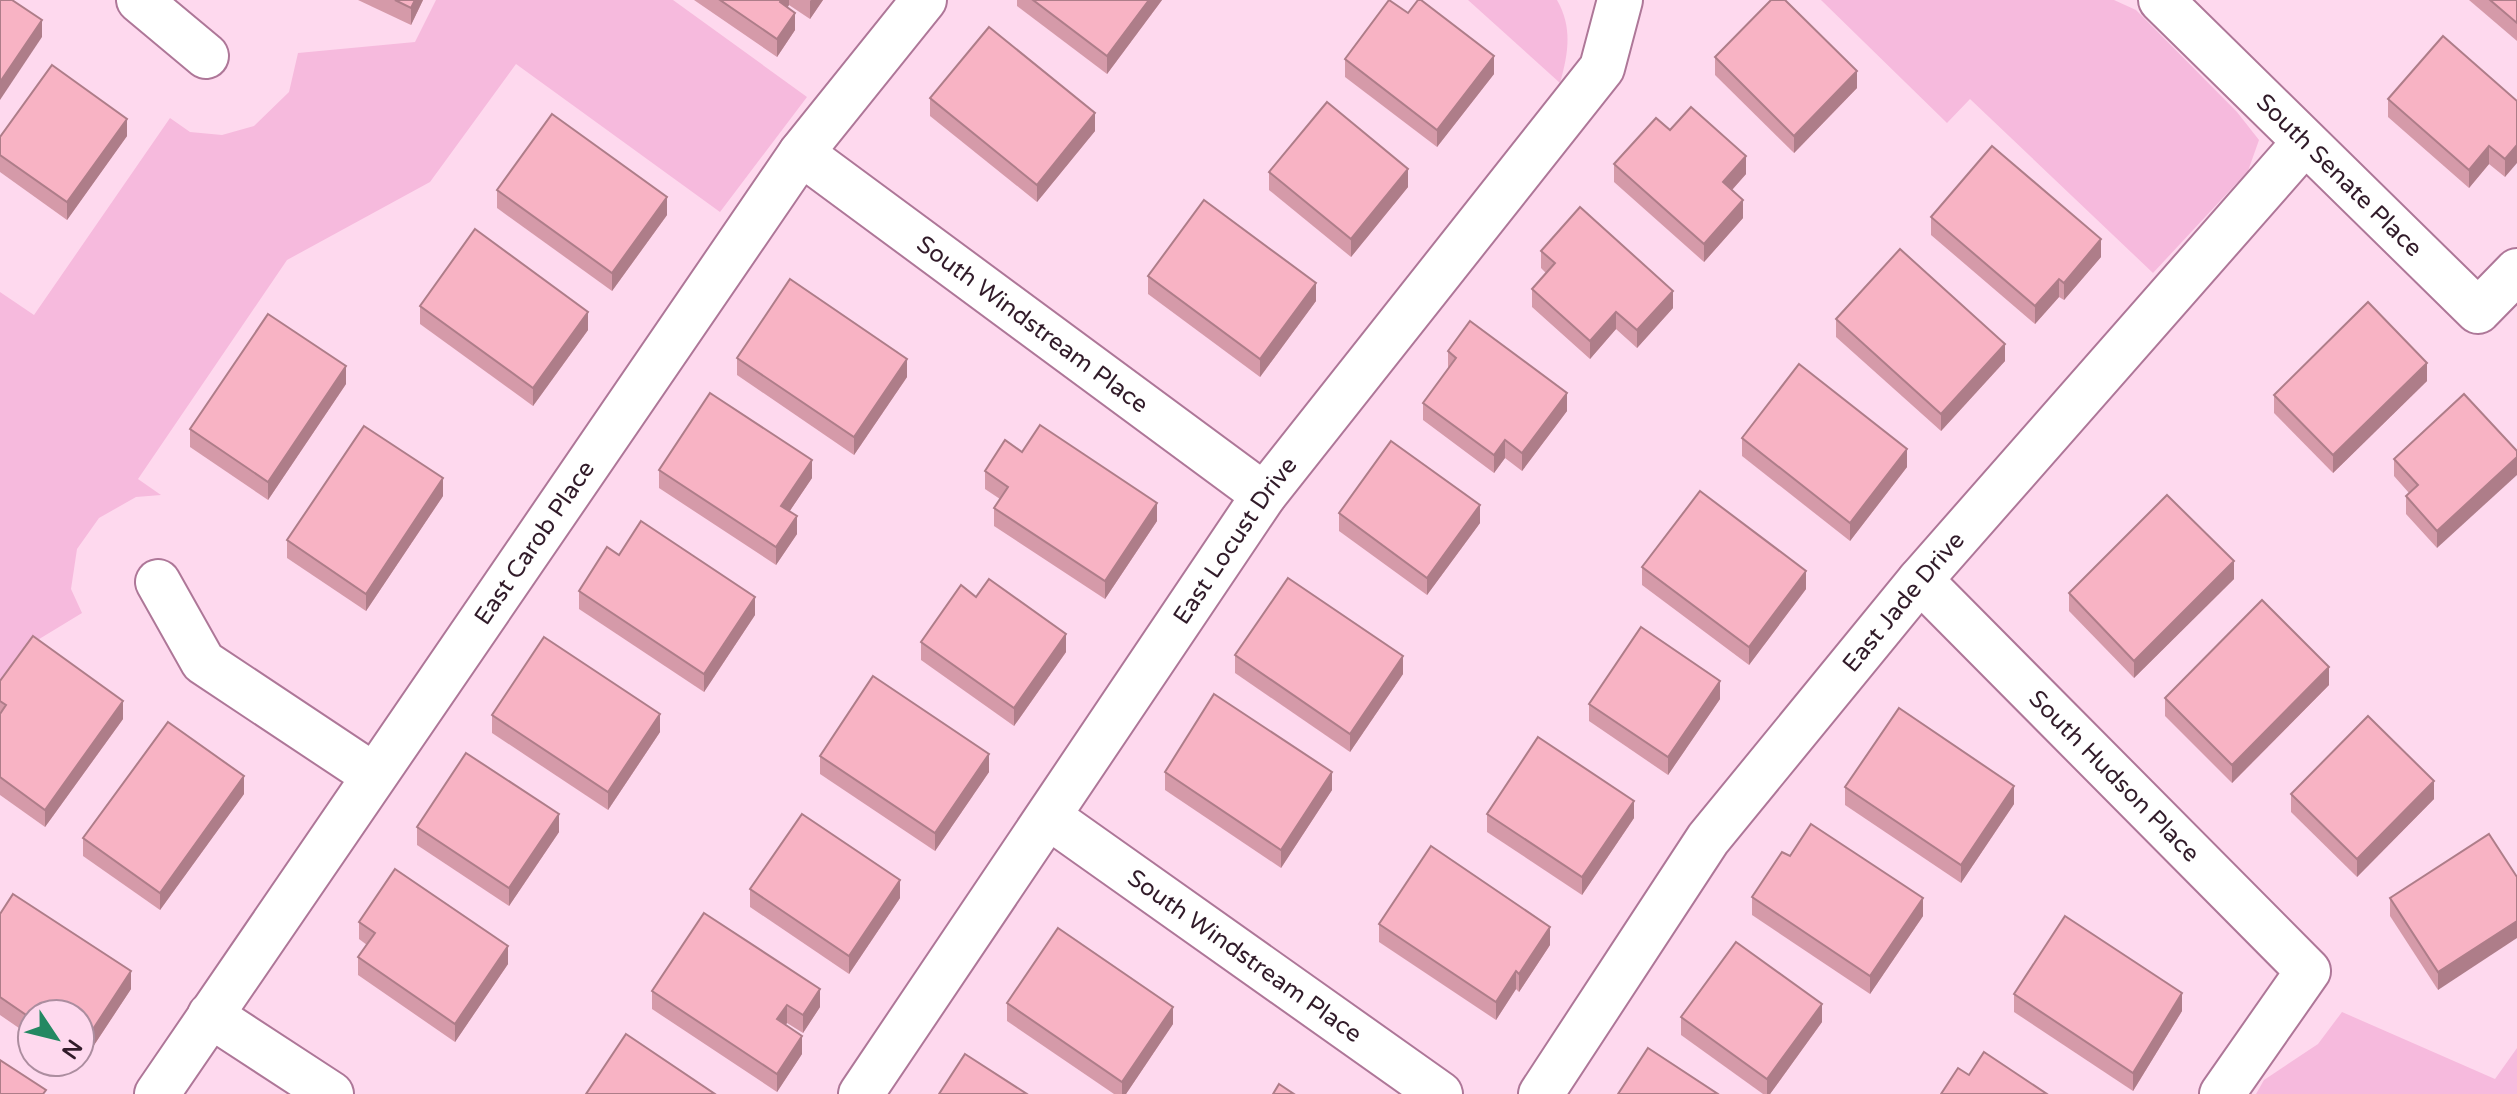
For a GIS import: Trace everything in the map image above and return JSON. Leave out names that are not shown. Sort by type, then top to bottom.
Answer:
[{"type":"street","points":[[139,0],[206,56]]},
{"type":"street","name":"East Carob Place","points":[[157,1094],[801,153],[924,0]]},
{"type":"street","name":"East Locust Drive","points":[[861,1094],[1264,495],[1602,68],[1620,0]]},
{"type":"street","name":"South Senate Place","points":[[2161,0],[2478,311],[2512,286]]},
{"type":"street","name":"East Jade Drive","points":[[1541,1094],[1708,839],[1920,580],[2305,142]]},
{"type":"street","name":"South Windstream Place","points":[[801,153],[1264,495]]},
{"type":"street","name":"South Hudson Place","points":[[1920,580],[2308,971],[2222,1094]]},
{"type":"street","points":[[158,582],[203,662],[373,775]]},
{"type":"street","name":"South Windstream Place","points":[[1049,817],[1440,1094]]},
{"type":"street","points":[[210,1015],[331,1094]]},
{"type":"shaded area","points":[[436,0],[673,0],[807,97],[720,212],[516,64],[430,182],[287,260],[138,479],[161,495],[136,497],[99,518],[77,549],[71,589],[82,613],[31,644],[0,690],[0,292],[34,315],[170,118],[190,132],[222,135],[254,126],[289,92],[298,53],[415,42]]},
{"type":"shaded area","points":[[1468,0],[1557,0],[1568,41],[1560,83]]},
{"type":"shaded area","points":[[1821,0],[2114,0],[2136,10],[2237,112],[2259,140],[2248,171],[2153,273],[1970,99],[1947,123]]},
{"type":"shaded area","points":[[2342,1012],[2495,1079],[2517,1048],[2517,1094],[2256,1094],[2264,1080],[2318,1044]]},
{"type":"building","points":[[0,0],[12,0],[42,20],[0,82]]},
{"type":"building","points":[[395,0],[415,0],[411,8]]},
{"type":"building","points":[[720,0],[781,0],[795,13],[777,39]]},
{"type":"building","points":[[1033,0],[1149,0],[1107,56]]},
{"type":"building","points":[[1389,0],[1408,13],[1421,0],[1494,56],[1437,130],[1345,59]]},
{"type":"building","points":[[1771,0],[1785,0],[1857,71],[1794,136],[1715,57]]},
{"type":"building","points":[[2490,0],[2517,0],[2517,23]]},
{"type":"building","points":[[989,27],[1095,113],[1037,185],[930,98]]},
{"type":"building","points":[[2443,36],[2517,101],[2517,145],[2505,159],[2489,146],[2469,170],[2388,99]]},
{"type":"building","points":[[52,65],[127,119],[67,202],[0,155],[0,137]]},
{"type":"building","points":[[1327,102],[1408,169],[1351,239],[1269,172]]},
{"type":"building","points":[[1691,107],[1746,156],[1723,182],[1743,200],[1704,244],[1614,164],[1656,118],[1670,130]]},
{"type":"building","points":[[552,114],[667,197],[612,273],[497,190]]},
{"type":"building","points":[[1992,146],[2101,239],[2064,283],[2059,279],[2035,306],[1931,217]]},
{"type":"building","points":[[1204,200],[1316,283],[1260,359],[1148,276]]},
{"type":"building","points":[[1580,207],[1673,291],[1637,330],[1616,312],[1590,341],[1532,289],[1555,263],[1541,251]]},
{"type":"building","points":[[475,229],[588,312],[533,388],[420,306]]},
{"type":"building","points":[[1900,249],[2005,344],[1941,414],[1836,319]]},
{"type":"building","points":[[790,279],[907,359],[854,437],[737,358]]},
{"type":"building","points":[[2368,302],[2427,363],[2333,455],[2274,395]]},
{"type":"building","points":[[268,314],[346,366],[268,482],[190,429]]},
{"type":"building","points":[[1470,321],[1567,393],[1522,453],[1505,440],[1494,455],[1423,403],[1456,358],[1448,351]]},
{"type":"building","points":[[1799,364],[1907,449],[1850,523],[1742,438]]},
{"type":"building","points":[[710,393],[812,460],[781,506],[797,516],[776,547],[659,470]]},
{"type":"building","points":[[2464,394],[2517,451],[2517,457],[2437,531],[2406,496],[2418,485],[2394,459]]},
{"type":"building","points":[[1040,425],[1157,503],[1105,581],[994,508],[1008,487],[985,471],[1005,440],[1022,452]]},
{"type":"building","points":[[364,426],[443,478],[366,594],[287,540]]},
{"type":"building","points":[[1391,441],[1480,505],[1427,578],[1339,513]]},
{"type":"building","points":[[1700,491],[1806,571],[1749,647],[1642,567]]},
{"type":"building","points":[[2167,495],[2234,561],[2134,661],[2069,593]]},
{"type":"building","points":[[641,521],[755,597],[704,674],[579,591],[607,547],[619,555]]},
{"type":"building","points":[[1288,578],[1403,656],[1350,734],[1235,655]]},
{"type":"building","points":[[989,579],[1066,634],[1014,708],[921,642],[961,585],[976,597]]},
{"type":"building","points":[[2262,600],[2329,667],[2232,765],[2165,698]]},
{"type":"building","points":[[1641,627],[1720,681],[1668,757],[1589,704]]},
{"type":"building","points":[[33,636],[123,701],[45,810],[0,777],[0,714],[6,705],[0,701],[0,681]]},
{"type":"building","points":[[544,637],[660,714],[608,792],[492,715]]},
{"type":"building","points":[[873,676],[989,754],[935,833],[820,756]]},
{"type":"building","points":[[1214,694],[1332,772],[1281,850],[1165,772]]},
{"type":"building","points":[[1899,708],[2014,786],[1961,865],[1845,787]]},
{"type":"building","points":[[2368,716],[2434,781],[2357,859],[2291,794]]},
{"type":"building","points":[[168,722],[244,776],[160,893],[83,838]]},
{"type":"building","points":[[1538,737],[1634,801],[1582,877],[1487,814]]},
{"type":"building","points":[[466,753],[559,814],[509,888],[417,827]]},
{"type":"building","points":[[802,814],[900,880],[849,956],[750,889]]},
{"type":"building","points":[[1811,824],[1923,898],[1870,976],[1752,897],[1782,852],[1790,856]]},
{"type":"building","points":[[2489,834],[2517,877],[2517,921],[2438,972],[2390,898]]},
{"type":"building","points":[[1431,846],[1550,927],[1496,1002],[1379,924]]},
{"type":"building","points":[[395,869],[508,946],[455,1024],[358,957],[375,933],[359,922]]},
{"type":"building","points":[[13,894],[131,971],[96,1025],[96,998],[16,998],[16,1008],[0,997],[0,914]]},
{"type":"building","points":[[704,913],[820,989],[803,1015],[787,1005],[777,1019],[802,1036],[777,1074],[652,991]]},
{"type":"building","points":[[2065,916],[2182,993],[2133,1073],[2014,994]]},
{"type":"building","points":[[1058,928],[1173,1007],[1122,1082],[1007,1003]]},
{"type":"building","points":[[1736,942],[1822,1004],[1767,1079],[1681,1017]]},
{"type":"building","points":[[626,1034],[715,1094],[586,1094]]},
{"type":"building","points":[[1648,1048],[1718,1094],[1618,1094]]},
{"type":"building","points":[[1984,1052],[2047,1094],[1941,1094],[1958,1068],[1969,1075]]},
{"type":"building","points":[[965,1054],[1027,1094],[939,1094]]},
{"type":"building","points":[[0,1060],[16,1070],[16,1078],[28,1078],[46,1090],[43,1094],[0,1094]]},
{"type":"building","points":[[1279,1084],[1294,1094],[1273,1094]]}]
